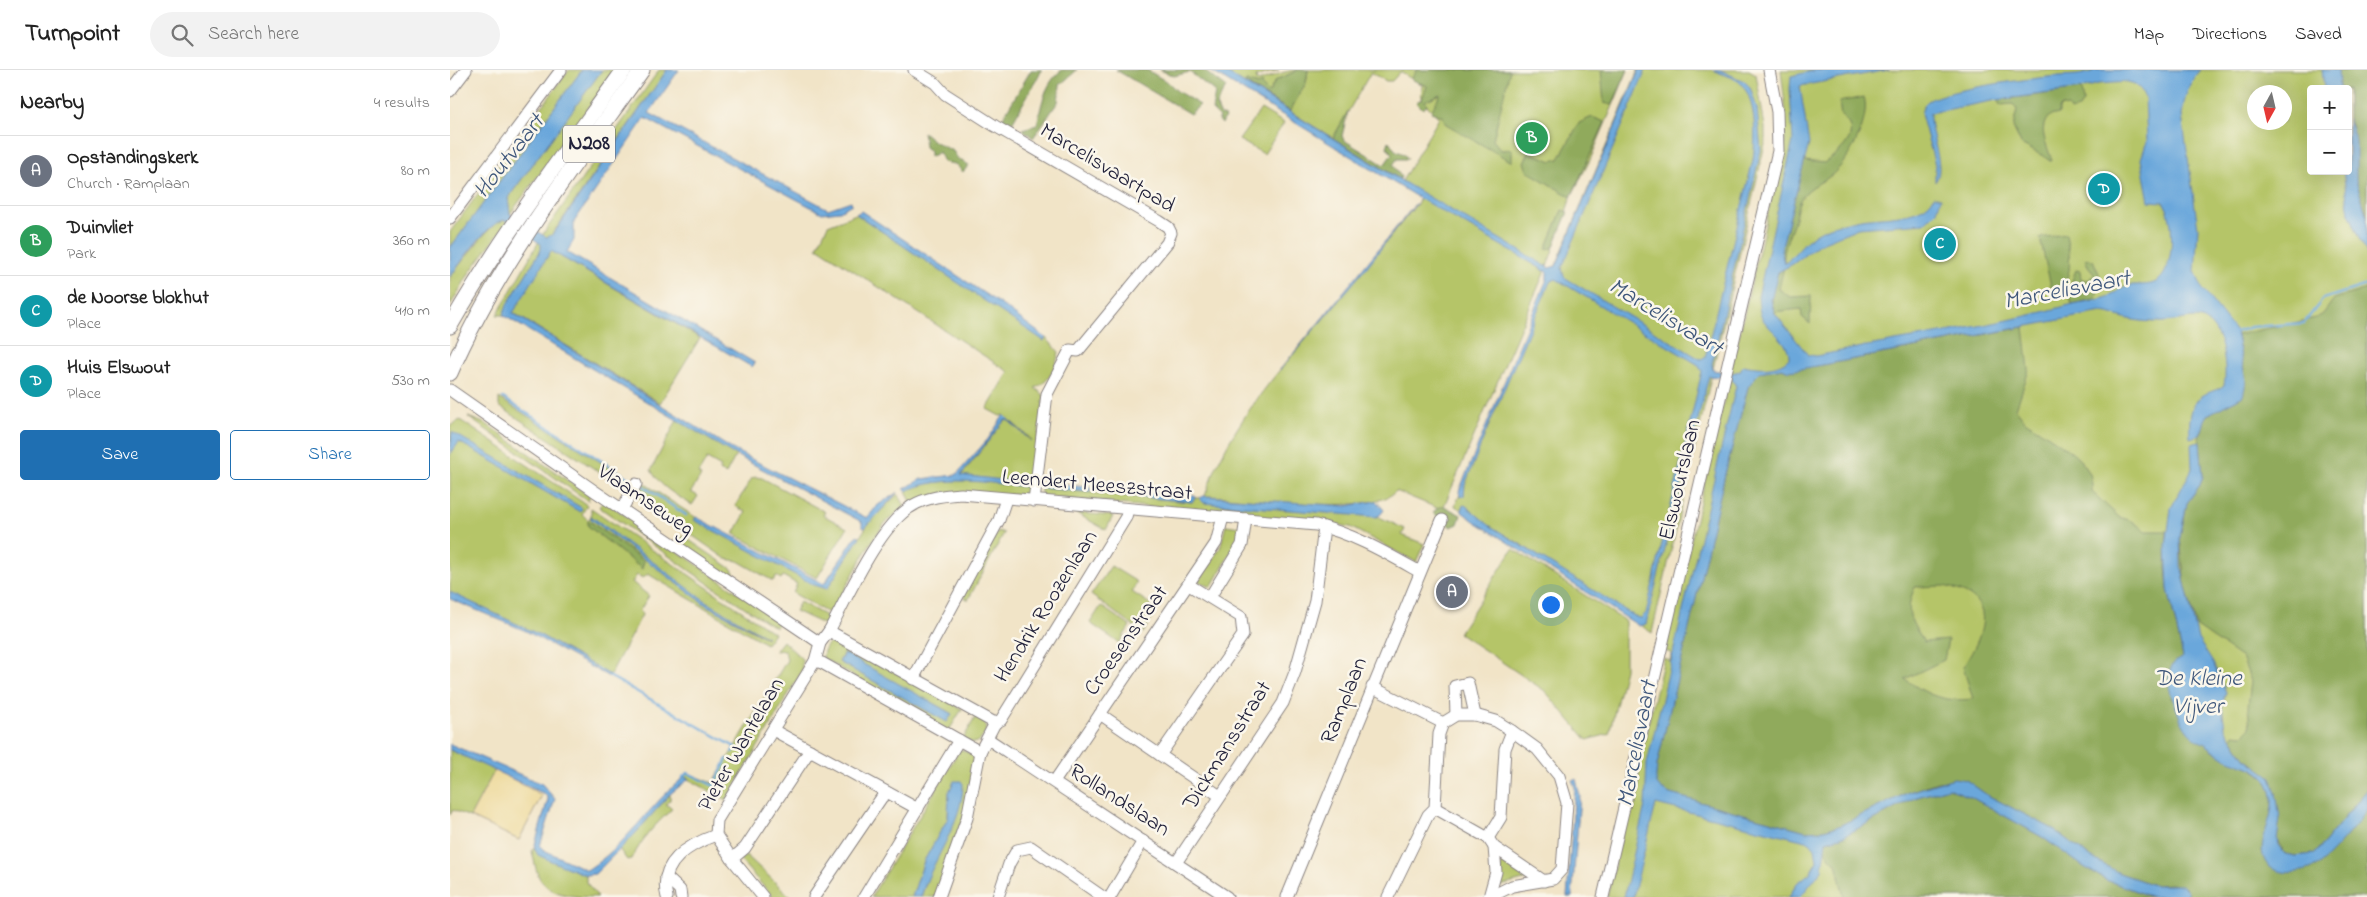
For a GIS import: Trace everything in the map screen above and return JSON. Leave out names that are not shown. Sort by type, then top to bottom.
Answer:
[{"type":"main road","name":"N208","points":[[450,326],[475,283],[509,232],[624,70]]},
{"type":"main road","name":"N208","points":[[450,373],[491,294],[523,240],[642,70]]},
{"type":"street","points":[[450,91],[466,70]]},
{"type":"street","points":[[450,218],[561,70]]},
{"type":"street","name":"Marcelisvaartpad","points":[[914,70],[935,83],[945,94],[995,126],[1168,227],[1172,233],[1167,243],[1078,351],[1070,350],[1047,394],[1034,501]]},
{"type":"street","name":"Elswoutslaan","points":[[1602,897],[1778,151],[1777,112],[1769,70]]},
{"type":"street","name":"Vlaamseweg","points":[[450,390],[820,643]]},
{"type":"street","points":[[622,509],[636,484]]},
{"type":"street","name":"Leendert Meeszstraat","points":[[830,631],[889,526],[910,506],[953,495],[1006,498],[1324,527],[1372,545],[1420,572]]},
{"type":"street","points":[[913,678],[999,520],[1006,498]]},
{"type":"street","name":"Hendrik Roozenlaan","points":[[995,723],[1001,720],[1126,517],[1128,509]]},
{"type":"street","name":"Croesenstraat","points":[[1054,782],[1216,543],[1223,517]]},
{"type":"street","points":[[1210,597],[1242,545],[1246,519]]},
{"type":"street","name":"Ramplaan","points":[[1287,897],[1442,520]]},
{"type":"street","name":"Dickmansstraat","points":[[1176,863],[1283,703],[1295,672],[1314,601],[1324,527]]},
{"type":"street","points":[[1160,756],[1243,635],[1241,617],[1189,585]]},
{"type":"street","points":[[939,897],[967,818],[980,752],[995,723],[830,631],[820,643],[814,661],[822,663],[980,752]]},
{"type":"street","name":"Pieter Wantelaan","points":[[763,897],[732,859],[716,835],[717,820],[814,661]]},
{"type":"street","points":[[1456,715],[1455,686],[1468,683],[1475,715]]},
{"type":"street","points":[[1372,687],[1443,723]]},
{"type":"street","points":[[1100,714],[1220,796]]},
{"type":"street","points":[[1388,897],[1428,815],[1435,808],[1439,734],[1443,723],[1456,715],[1475,715],[1496,721],[1537,749],[1559,776],[1567,803],[1562,869],[1554,878],[1512,886],[1490,897]]},
{"type":"street","points":[[773,730],[918,809]]},
{"type":"street","points":[[1490,897],[1496,872],[1491,843],[1501,816],[1505,749],[1512,731]]},
{"type":"street","name":"Rollandslaan","points":[[988,739],[1227,897]]},
{"type":"street","points":[[864,897],[959,740]]},
{"type":"street","points":[[732,859],[745,848],[810,750]]},
{"type":"street","points":[[814,897],[882,797],[888,793]]},
{"type":"street","points":[[1435,808],[1491,843],[1544,881]]},
{"type":"street","points":[[667,897],[665,889],[666,877],[670,867],[687,848],[716,835]]},
{"type":"street","points":[[1110,897],[1143,841]]},
{"type":"street","points":[[998,897],[1009,864],[1017,850],[1024,847],[1031,847],[1091,893],[1103,897]]},
{"type":"street","points":[[666,877],[680,890],[681,897]]},
{"type":"green space","points":[[569,70],[582,70],[450,248],[450,232]]},
{"type":"green space","points":[[602,70],[616,70],[510,214],[508,198]]},
{"type":"green space","points":[[659,70],[667,70],[541,250],[507,305],[503,315],[497,315],[543,234]]},
{"type":"green space","points":[[1031,70],[1042,70],[1008,130],[998,126]]},
{"type":"green space","points":[[1062,70],[1077,70],[1060,85],[1058,102],[1033,138],[1022,129],[1037,125],[1042,102],[1051,81]]},
{"type":"green space","points":[[1116,70],[1147,70],[1200,105],[1190,114]]},
{"type":"green space","points":[[1160,70],[1203,70],[1226,87],[1216,105],[1220,114],[1225,117],[1222,124],[1218,119],[1219,117],[1212,110],[1215,92],[1190,72],[1174,76]]},
{"type":"green space","points":[[1222,70],[1279,70],[1256,77],[1257,81],[1288,71],[1298,70],[1275,81],[1269,93],[1262,86],[1246,81],[1290,111],[1306,83],[1308,70],[1628,70],[1590,160],[1571,197],[1547,267],[1431,202],[1545,271],[1444,506],[1437,508],[1396,491],[1382,499],[1361,503],[1335,504],[1306,504],[1205,496],[1215,469],[1242,420],[1276,375],[1417,204],[1421,196],[1402,181],[1439,118],[1421,99],[1422,85],[1400,72],[1392,81],[1386,81],[1371,72],[1333,138]]},
{"type":"green space","points":[[1298,70],[1308,70],[1306,83],[1290,111],[1245,83],[1246,81],[1258,85],[1263,82],[1262,86],[1269,93],[1275,81]]},
{"type":"green space","points":[[1417,70],[1510,70],[1493,140],[1501,150],[1512,149],[1512,162],[1446,124],[1442,116],[1431,112],[1440,94],[1425,101],[1427,105],[1423,109],[1416,102],[1422,99],[1427,86],[1411,79]]},
{"type":"green space","points":[[1601,70],[1628,70],[1612,105],[1604,103]]},
{"type":"green space","points":[[1638,70],[1749,70],[1756,74],[1765,127],[1765,144],[1652,633],[1522,545],[1455,506]]},
{"type":"green space","points":[[1781,70],[2367,70],[2367,897],[1607,897],[1664,658],[1670,661],[1671,653],[1665,651],[1785,140],[1783,116],[1786,114]]},
{"type":"green space","points":[[2338,70],[2367,70],[2367,217],[2356,180],[2352,127],[2352,85],[2339,85]]},
{"type":"green space","points":[[2081,89],[2083,102],[2079,108],[2070,111],[2068,107],[2062,106],[2059,109],[2059,114],[2050,116],[2046,121],[2043,131],[2052,161],[2021,144],[2013,127],[2017,110],[2013,104],[2000,105],[1997,100]]},
{"type":"green space","points":[[1864,97],[1865,106],[1862,127],[1846,159],[1833,174],[1809,190],[1799,202],[1786,246],[1784,263],[1781,250],[1804,161],[1824,163],[1847,143],[1850,130],[1848,123],[1841,116],[1839,102]]},
{"type":"green space","points":[[1261,109],[1284,123],[1264,154],[1239,140]]},
{"type":"green space","points":[[1348,111],[1342,136],[1344,140],[1384,165],[1392,154],[1387,147],[1389,141],[1395,150],[1404,154],[1408,159],[1397,159],[1393,165],[1401,177],[1400,179],[1333,138]]},
{"type":"green space","points":[[1592,117],[1605,122],[1571,197],[1527,171],[1524,162],[1529,152],[1552,161],[1559,159],[1579,123]]},
{"type":"green space","points":[[923,132],[935,142],[953,151],[958,159],[969,165],[963,172],[955,164],[944,162],[939,152],[930,157],[930,151],[925,147]]},
{"type":"green space","points":[[1562,210],[1568,212],[1553,248],[1546,249]]},
{"type":"green space","points":[[856,214],[1044,340],[1046,338],[1059,352],[1049,378],[1035,388],[1044,395],[1030,494],[911,502],[906,491],[923,483],[961,476],[1005,420],[1009,420],[1032,440],[1004,415],[1000,416],[987,409],[1009,372],[817,247],[828,225]]},
{"type":"green space","points":[[505,220],[507,222],[470,272],[450,306],[450,277],[481,238],[497,222]]},
{"type":"green space","points":[[2066,234],[2069,252],[2068,275],[2065,283],[2053,295],[2040,238]]},
{"type":"green space","points":[[551,251],[700,338],[660,403],[512,312]]},
{"type":"green space","points":[[2085,259],[2093,260],[2100,276],[2096,299],[2072,304],[2068,291],[2076,270],[2080,271],[2081,279],[2089,280],[2094,273]]},
{"type":"green space","points":[[1784,267],[1779,289],[1790,297],[1811,296],[1810,324],[1802,317],[1801,309],[1774,312],[1772,300],[1773,287],[1777,276]]},
{"type":"green space","points":[[2367,289],[2367,790],[2315,854],[2295,856],[2285,854],[2277,840],[2276,793],[2253,763],[2245,758],[2232,738],[2234,734],[2243,735],[2250,728],[2248,707],[2251,681],[2242,658],[2197,627],[2185,585],[2180,537],[2187,503],[2200,485],[2203,476],[2199,436],[2202,432],[2205,418],[2217,408],[2236,400],[2246,382],[2237,335],[2316,318],[2323,314],[2334,299]]},
{"type":"green space","points":[[2024,327],[2029,370],[2016,409],[2025,421],[2059,443],[2082,462],[2090,474],[2092,492],[2119,517],[2132,521],[2146,531],[2167,531],[2166,567],[2168,589],[2183,657],[2177,661],[2171,697],[2188,723],[2208,746],[2216,752],[2255,770],[2269,784],[2272,795],[2272,810],[2262,851],[2319,865],[2367,810],[2367,897],[2189,897],[2187,890],[2172,884],[2154,885],[2119,873],[2092,858],[2051,828],[1987,795],[1966,780],[1937,782],[1909,792],[1839,826],[1824,830],[1806,831],[1670,794],[1658,787],[1655,781],[1657,765],[1726,470],[1748,387],[1759,372],[1828,364]],"holes":[[[1944,586],[1969,595],[1981,609],[1983,617],[1980,635],[1963,667],[1973,699],[1953,700],[1929,694],[1905,679],[1944,660],[1948,640],[1924,642],[1912,622],[1909,610],[1915,587]]]},
{"type":"green space","points":[[499,398],[632,482],[628,491],[499,406]]},
{"type":"green space","points":[[468,417],[486,424],[590,496],[588,501]]},
{"type":"green space","points":[[460,420],[587,505],[582,514],[588,520],[591,516],[591,508],[774,633],[766,644],[648,574],[643,578],[637,575],[632,582],[649,596],[640,610],[642,615],[610,675],[540,635],[450,593],[450,455],[457,443],[450,440],[450,426]],"holes":[[[652,564],[707,602],[766,638],[706,605]]]},
{"type":"green space","points":[[677,420],[736,455],[726,474],[719,471],[721,467],[707,459],[698,474],[701,476],[691,492],[698,496],[692,505],[664,486],[651,470]]},
{"type":"green space","points":[[752,478],[762,478],[825,512],[823,515],[847,528],[817,578],[734,534],[746,512],[735,506]]},
{"type":"green space","points":[[642,482],[721,534],[827,589],[870,521],[898,494],[905,506],[885,523],[870,544],[832,612],[826,612],[793,593],[797,584],[783,576],[781,579],[776,576],[773,581],[738,561],[726,559],[634,495]]},
{"type":"green space","points":[[1041,488],[1192,502],[1195,498],[1199,498],[1204,503],[1377,516],[1405,529],[1402,535],[1424,544],[1416,562],[1350,527],[1335,524],[1202,512],[1195,508],[1191,511],[1044,497],[1041,494]]},
{"type":"green space","points":[[604,501],[778,620],[776,628],[706,582],[599,507]]},
{"type":"green space","points":[[1444,506],[1461,515],[1458,524],[1451,527],[1433,513],[1437,508]]},
{"type":"green space","points":[[1076,513],[1080,513],[1113,516],[1106,530]]},
{"type":"green space","points":[[588,520],[644,561],[642,569],[588,526]]},
{"type":"green space","points":[[1226,525],[1240,527],[1238,540],[1211,587],[1198,581],[1220,548]]},
{"type":"green space","points":[[998,531],[1004,533],[968,600],[963,596]]},
{"type":"green space","points":[[683,536],[732,569],[741,585],[679,542]]},
{"type":"green space","points":[[1513,549],[1625,621],[1625,669],[1609,734],[1587,740],[1545,691],[1459,633]]},
{"type":"green space","points":[[1111,566],[1137,582],[1132,592],[1158,609],[1143,633],[1091,595]]},
{"type":"green space","points":[[800,602],[828,617],[830,621],[825,625],[795,611]]},
{"type":"green space","points":[[1101,606],[1130,626],[1119,643],[1090,623]]},
{"type":"green space","points":[[835,639],[962,709],[948,732],[823,658],[825,649]],"holes":[[[843,654],[951,713],[947,721],[839,662]]]},
{"type":"green space","points":[[783,641],[802,659],[802,671],[727,800],[684,777],[688,773],[713,783],[787,660],[785,650],[775,651]]},
{"type":"green space","points":[[976,716],[985,724],[986,731],[980,741],[973,743],[963,739]]},
{"type":"green space","points":[[960,749],[975,756],[967,808],[935,897],[921,897],[933,864],[957,815],[949,792],[948,818],[924,861],[912,897],[871,897]]},
{"type":"green space","points":[[450,750],[495,770],[470,817],[453,810],[450,815]]},
{"type":"green space","points":[[1948,788],[1971,797],[2042,837],[2106,880],[2152,897],[1844,897],[1836,863],[1826,850],[1826,841],[1844,836],[1914,798]]},
{"type":"green space","points":[[670,794],[670,800],[666,804],[672,809],[649,832],[632,859],[627,860],[619,849]]},
{"type":"green space","points":[[534,848],[539,855],[586,875],[586,882],[598,897],[573,896],[548,888],[538,875],[532,851]]},
{"type":"green space","points":[[746,855],[791,897],[773,897],[740,860]]},
{"type":"green space","points":[[1501,856],[1530,876],[1527,879],[1497,887],[1501,872]]},
{"type":"sand","points":[[495,770],[542,795],[519,840],[470,817]]},
{"type":"water","points":[[582,70],[602,70],[508,198],[510,214],[546,237],[552,235],[556,230],[667,70],[679,70],[649,113],[828,209],[851,201],[852,204],[840,211],[822,213],[645,118],[574,222],[574,240],[567,252],[755,363],[752,367],[551,251],[513,313],[732,449],[867,518],[878,505],[898,492],[865,528],[862,527],[862,522],[730,452],[503,315],[507,305],[541,250],[541,244],[505,220],[497,223],[482,236],[450,277],[450,248]]},
{"type":"water","points":[[1209,70],[1222,70],[1402,181],[1549,268],[1556,266],[1639,70],[1646,70],[1562,268],[1564,277],[1700,359],[1705,358],[1753,160],[1755,140],[1752,107],[1744,88],[1735,79],[1713,70],[1720,70],[1744,81],[1750,87],[1757,108],[1761,150],[1712,364],[1713,370],[1731,373],[1740,371],[1743,365],[1774,366],[1785,362],[1789,358],[1787,347],[1762,319],[1758,297],[1793,141],[1791,76],[1816,70],[1889,70],[1800,86],[1809,144],[1781,250],[1784,263],[1810,238],[1827,228],[1861,219],[1902,215],[1922,208],[1934,196],[1941,198],[1937,211],[1925,223],[1858,228],[1819,244],[1793,264],[1778,272],[1771,300],[1774,312],[1808,355],[1816,356],[2009,320],[2101,299],[2112,295],[2126,286],[2147,285],[2159,280],[2168,264],[2170,253],[2172,241],[2170,218],[2163,202],[2149,201],[2141,159],[2147,141],[2145,98],[2135,84],[2128,82],[2098,84],[2081,89],[1997,100],[1930,113],[1939,168],[1935,182],[1935,165],[1921,114],[1923,107],[1928,101],[1952,92],[1990,85],[2082,74],[2096,70],[2201,70],[2187,92],[2182,116],[2198,228],[2195,271],[2203,290],[2236,332],[2246,382],[2243,396],[2209,414],[2204,422],[2202,432],[2190,438],[2190,421],[2194,404],[2202,396],[2224,385],[2224,356],[2212,326],[2205,320],[2196,318],[2168,322],[2147,322],[2102,312],[1789,371],[1782,368],[1759,372],[1748,387],[1726,470],[1656,776],[1658,786],[1670,794],[1806,831],[1824,830],[1839,826],[1909,792],[1954,778],[1966,780],[1987,795],[2051,828],[2092,858],[2119,873],[2154,885],[2182,885],[2187,890],[2189,897],[2152,897],[2106,880],[2042,837],[1971,797],[1948,788],[1914,798],[1844,836],[1826,841],[1822,870],[1800,897],[1789,897],[1797,883],[1810,873],[1817,861],[1815,848],[1810,842],[1656,804],[1633,897],[1624,897],[1645,805],[1647,763],[1736,386],[1731,378],[1709,376],[1646,624],[1639,626],[1474,521],[1462,512],[1462,506],[1465,505],[1489,525],[1636,617],[1641,618],[1646,613],[1702,371],[1697,364],[1556,279],[1550,282],[1486,432],[1465,485],[1464,496],[1460,497],[1459,491],[1547,279],[1547,272],[1412,194]]},
{"type":"water","points":[[2322,70],[2338,70],[2339,85],[2324,85]]},
{"type":"water","points":[[2352,130],[2356,141],[2356,180],[2367,217],[2367,254],[2349,213],[2344,175],[2352,175]]},
{"type":"water","points":[[1416,203],[1366,268],[1280,370]]},
{"type":"water","points":[[861,211],[1006,308],[1046,338],[1044,341],[856,214]]},
{"type":"water","points":[[1004,415],[1032,442],[1009,421],[1005,420],[961,475],[1027,483],[1028,487],[951,481],[921,486],[906,491],[904,489],[921,479],[956,475],[988,439]]},
{"type":"water","points":[[452,432],[582,508],[580,512],[459,442],[450,455]]},
{"type":"water","name":"De Kleine Vijver","points":[[2200,442],[2203,476],[2200,485],[2187,503],[2180,537],[2181,566],[2198,639],[2213,663],[2226,692],[2222,706],[2225,728],[2245,758],[2271,777],[2280,818],[2278,845],[2285,854],[2295,856],[2315,854],[2367,790],[2367,809],[2360,820],[2321,863],[2304,871],[2282,872],[2275,870],[2265,861],[2262,852],[2263,843],[2272,802],[2271,791],[2266,780],[2254,769],[2227,759],[2195,739],[2182,723],[2170,690],[2169,676],[2171,667],[2183,657],[2168,589],[2166,546],[2171,508],[2192,469],[2191,444]]},
{"type":"water","points":[[1042,484],[1090,487],[1090,492],[1041,488]]},
{"type":"water","points":[[1102,488],[1193,495],[1196,497],[1192,502],[1101,493]]},
{"type":"water","points":[[1204,496],[1346,506],[1376,501],[1384,510],[1376,517],[1204,503],[1199,498]]},
{"type":"water","points":[[591,516],[707,602],[767,637],[706,605],[591,519]]},
{"type":"water","points":[[696,517],[824,584],[857,535],[860,537],[827,589],[814,585],[694,520]]},
{"type":"water","points":[[450,592],[540,635],[610,675],[609,677],[526,631],[450,599]]},
{"type":"water","points":[[844,653],[952,714],[947,722],[839,662]]},
{"type":"water","points":[[450,744],[542,784],[555,799],[540,846],[544,850],[587,870],[614,849],[671,788],[684,777],[689,779],[670,794],[634,835],[595,874],[586,875],[538,855],[534,848],[548,799],[545,794],[450,750]]},
{"type":"water","points":[[1576,779],[1580,796],[1572,897],[1567,897],[1575,787],[1572,780]]},
{"type":"water","points":[[954,781],[961,781],[963,784],[962,798],[953,827],[921,897],[912,897],[924,861],[948,818],[949,792]]},
{"type":"waterway","points":[[2236,332],[2251,327],[2304,323],[2323,299],[2367,285]]},
{"type":"waterway","points":[[503,398],[630,479]]},
{"type":"waterway","points":[[643,486],[686,515]]},
{"type":"waterway","points":[[609,676],[735,747],[732,752]]},
{"type":"waterway","points":[[683,777],[688,773],[714,786],[727,759]]},
{"type":"place","name":"Duinvliet","points":[[1532,138]]},
{"type":"place","name":"Huis Elswout","points":[[2104,189]]},
{"type":"place","name":"de Noorse blokhut","points":[[1940,244]]},
{"type":"place","name":"Opstandingskerk","points":[[1452,592]]},
{"type":"water label","name":"Houtvaart","points":[[510,157]]},
{"type":"water label","name":"Marcelisvaart","points":[[2067,291]]},
{"type":"water label","name":"Marcelisvaart","points":[[1665,318]]},
{"type":"water label","name":"Marcelisvaart","points":[[1638,744]]}]
